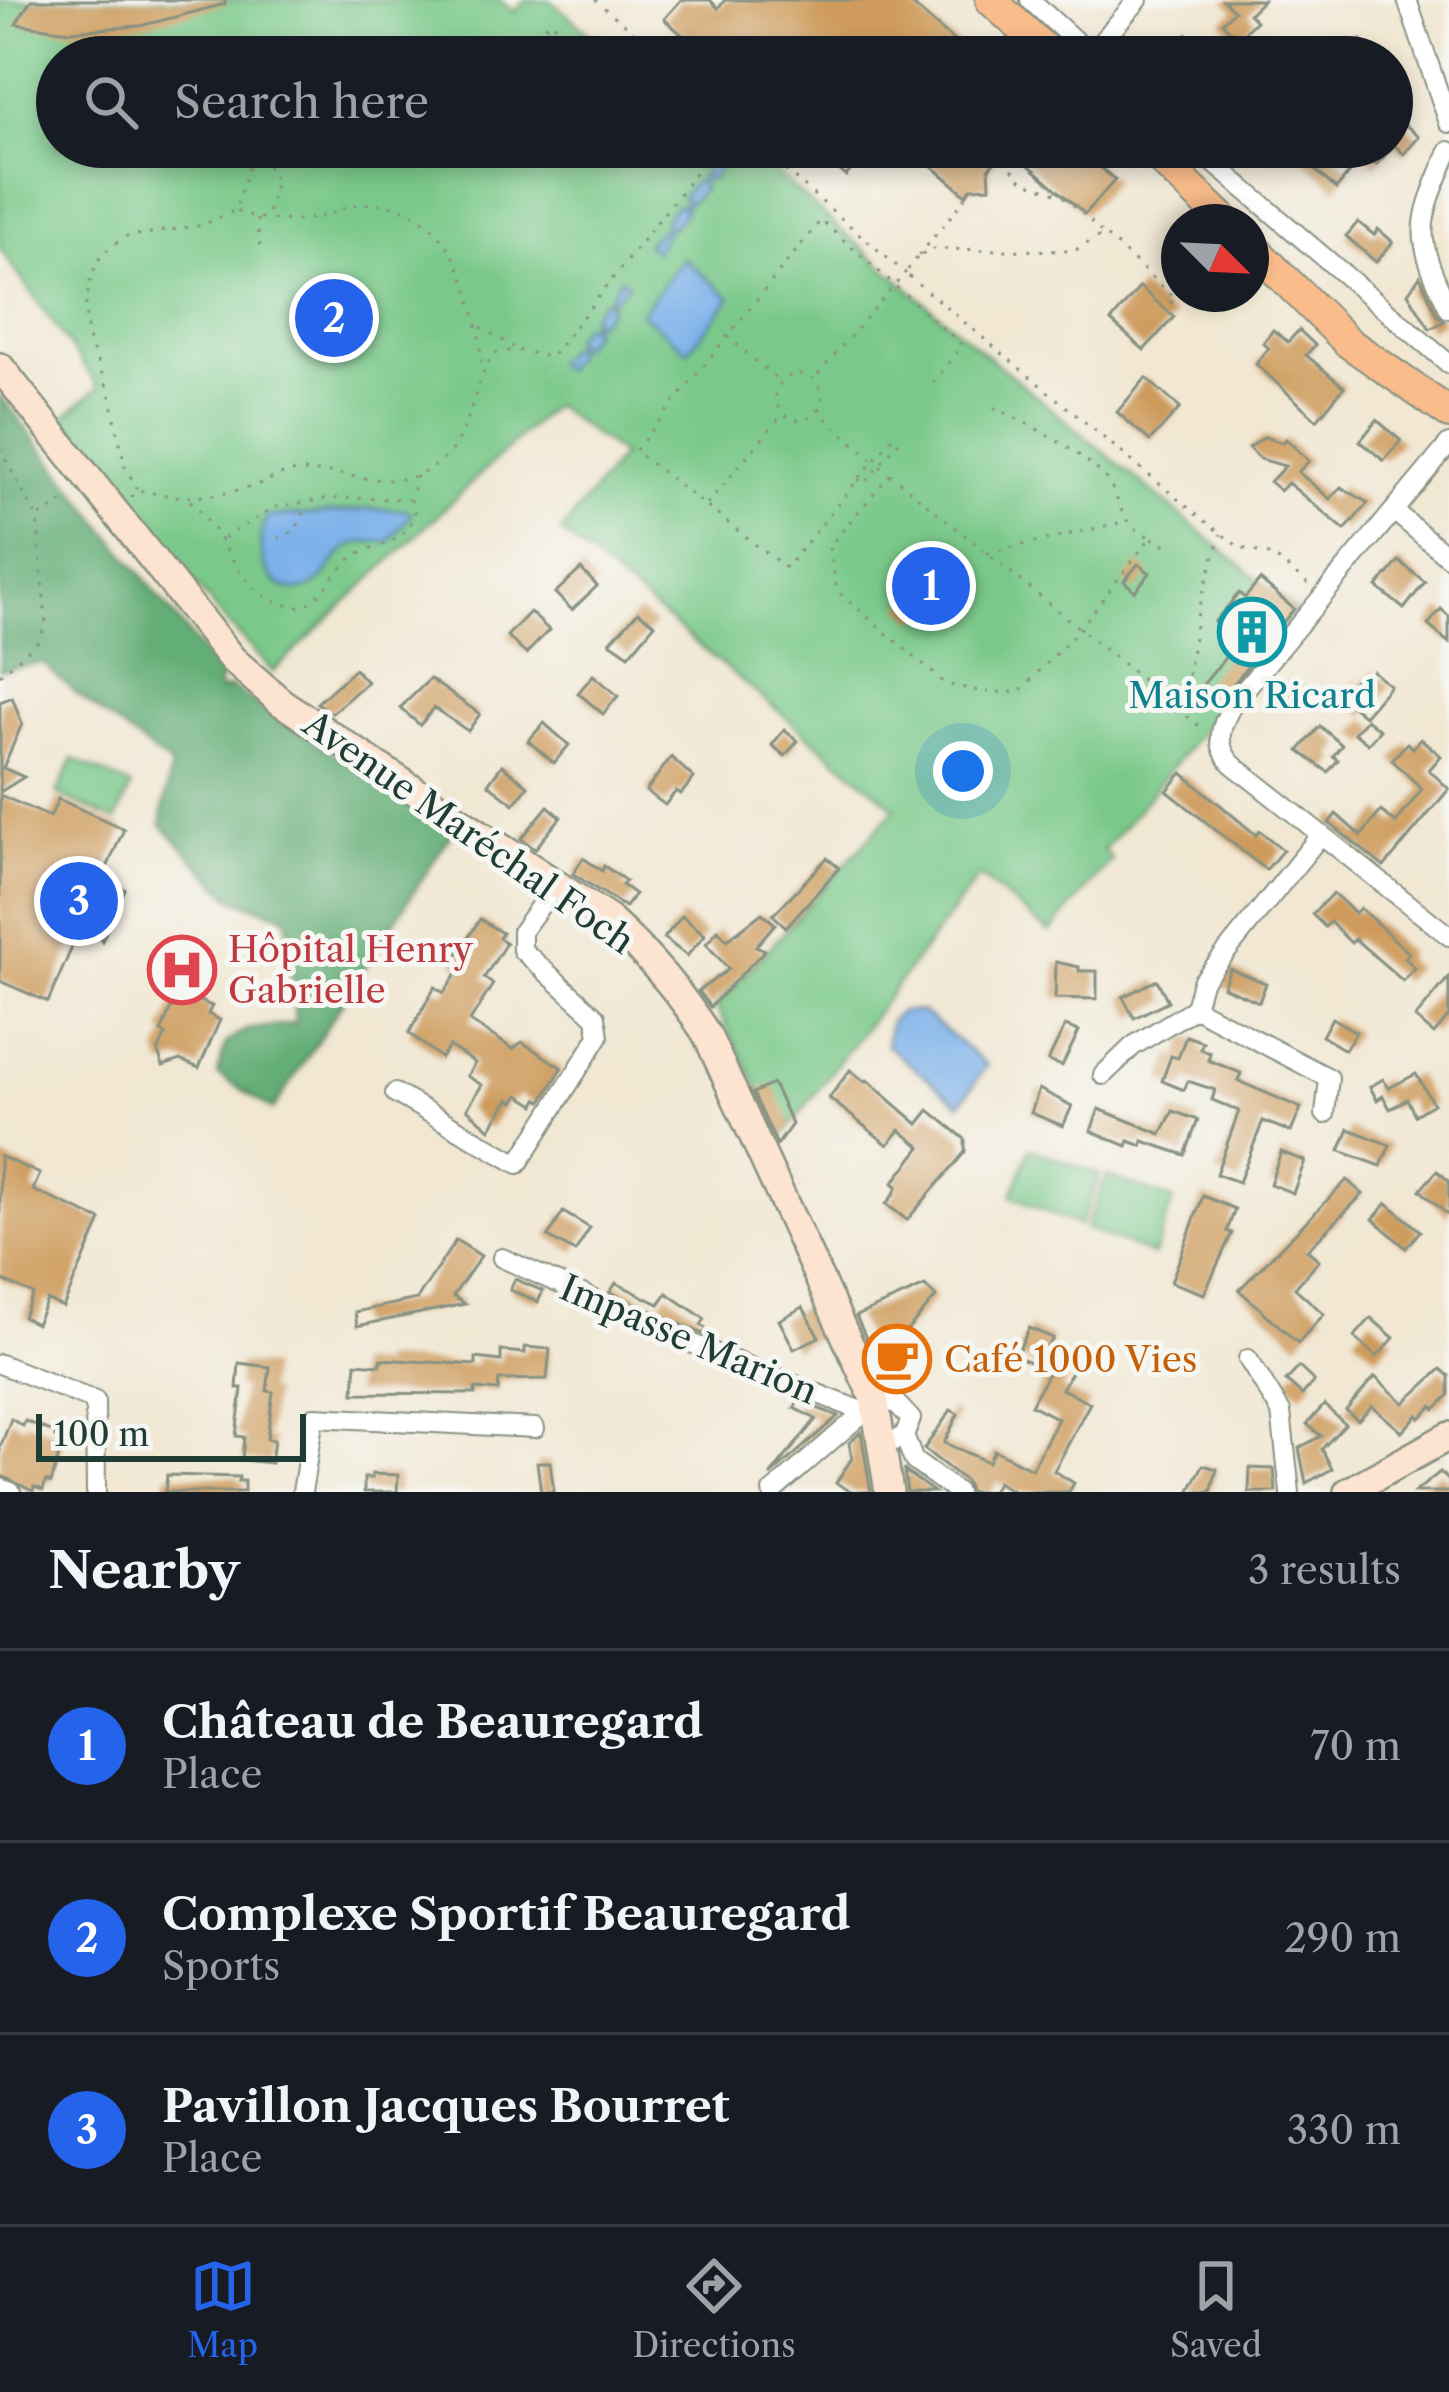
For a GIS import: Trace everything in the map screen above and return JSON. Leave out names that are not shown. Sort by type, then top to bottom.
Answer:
[{"type":"main road","points":[[991,0],[1030,36]]},
{"type":"main road","points":[[1170,168],[1207,204]]},
{"type":"main road","points":[[1269,264],[1349,343],[1449,413]]},
{"type":"main road","name":"Avenue Maréchal Foch","points":[[0,367],[232,659],[281,702],[607,918],[640,947],[707,1035],[872,1408],[893,1441],[889,1492]]},
{"type":"main road","points":[[1348,1492],[1449,1436]]},
{"type":"street","points":[[1030,0],[1069,36]]},
{"type":"street","points":[[1108,36],[1138,0]]},
{"type":"street","points":[[1407,0],[1449,123]]},
{"type":"street","points":[[1449,151],[1424,206],[1423,231],[1425,254],[1449,309]]},
{"type":"street","points":[[1220,168],[1449,364]]},
{"type":"street","points":[[1449,444],[1323,596],[1221,730],[1222,753],[1232,764],[1449,936]]},
{"type":"street","points":[[1394,511],[1449,558]]},
{"type":"street","points":[[1103,1076],[1133,1046],[1195,1008],[1202,982],[1319,836]]},
{"type":"street","points":[[395,1093],[518,1164],[599,1036],[596,1017],[522,950],[522,931],[556,884]]},
{"type":"street","points":[[1195,1008],[1329,1078],[1324,1114]]},
{"type":"street","name":"Impasse Marion","points":[[502,1258],[707,1351],[872,1408]]},
{"type":"street","points":[[1248,1359],[1281,1412],[1290,1492]]},
{"type":"street","points":[[0,1364],[95,1401],[96,1492]]},
{"type":"street","points":[[772,1492],[872,1408]]},
{"type":"street","points":[[302,1492],[314,1417],[535,1428]]},
{"type":"street","points":[[893,1441],[957,1492]]},
{"type":"street","points":[[0,1488],[11,1492]]},
{"type":"path","points":[[595,0],[638,36]]},
{"type":"path","points":[[538,36],[550,21],[567,36]]},
{"type":"path","points":[[235,210],[249,168]]},
{"type":"path","points":[[266,218],[276,180],[270,168]]},
{"type":"path","points":[[479,326],[517,350],[551,357],[699,168]]},
{"type":"path","points":[[782,168],[1221,533],[1239,547],[1273,556],[1323,596]]},
{"type":"path","points":[[1011,168],[1021,181],[1059,195],[1161,285]]},
{"type":"path","points":[[814,379],[966,197]]},
{"type":"path","points":[[379,203],[411,212],[436,232],[455,256],[479,326],[482,369],[470,417],[453,450],[434,468],[376,480],[323,471],[286,472],[260,484],[188,500],[138,490],[125,466],[110,394],[88,338],[85,309],[101,255],[124,237],[203,225],[235,210],[266,218],[319,217],[379,203]]},
{"type":"path","points":[[257,217],[260,248]]},
{"type":"path","points":[[858,479],[864,484],[880,466],[898,443],[892,437],[873,460],[786,568],[635,451],[821,220],[962,344],[933,383]]},
{"type":"path","points":[[917,259],[932,249],[1074,251],[1104,234]]},
{"type":"path","points":[[727,335],[780,382]]},
{"type":"path","points":[[482,369],[495,353],[517,350]]},
{"type":"path","points":[[790,375],[814,379],[822,397],[819,408],[802,419],[783,413],[776,398],[780,382],[790,375]]},
{"type":"path","points":[[990,406],[1035,427],[1103,474],[1125,522],[1171,548]]},
{"type":"path","points":[[819,408],[873,460]]},
{"type":"path","points":[[705,507],[783,413]]},
{"type":"path","points":[[0,448],[37,518],[46,623],[39,641],[0,675]]},
{"type":"path","points":[[880,466],[1181,713],[1221,730]]},
{"type":"path","points":[[890,474],[829,548],[837,591],[946,683],[984,692],[1019,692],[1078,631],[1150,538]]},
{"type":"path","points":[[188,500],[223,539],[245,581],[268,600],[301,607],[320,596],[356,555],[401,537],[415,514],[411,500],[417,475]]},
{"type":"path","points":[[114,510],[138,490]]},
{"type":"path","points":[[37,518],[77,493]]},
{"type":"path","points":[[223,539],[275,507],[332,498],[411,500]]},
{"type":"path","points":[[278,538],[295,531],[309,504]]},
{"type":"path","points":[[985,553],[1125,522]]},
{"type":"path","points":[[1181,713],[1199,606],[1221,533]]},
{"type":"green space","points":[[0,0],[500,0],[515,12],[525,0],[550,0],[593,36],[36,36],[36,168],[769,168],[1296,611],[1103,850],[1112,859],[1050,933],[979,876],[774,1148],[748,1095],[759,1089],[716,1007],[896,808],[561,532],[622,455],[553,405],[273,672],[221,616],[63,418],[99,387],[0,249]]},
{"type":"green space","points":[[0,395],[223,678],[217,684],[223,691],[230,687],[453,831],[273,1110],[217,1074],[226,1043],[246,1030],[295,1023],[287,917],[231,898],[161,824],[171,766],[43,663],[0,670]]},
{"type":"green space","points":[[73,759],[131,786],[116,821],[57,794]]},
{"type":"green space","points":[[1030,1148],[1100,1175],[1080,1226],[1012,1196]]},
{"type":"green space","points":[[1107,1176],[1173,1200],[1154,1255],[1085,1229]]},
{"type":"water","points":[[706,168],[720,168],[710,181],[705,178],[703,189],[655,251],[646,244]]},
{"type":"water","points":[[683,258],[731,298],[688,351],[641,313]]},
{"type":"water","points":[[620,278],[628,284],[608,304],[611,307],[590,328],[593,331],[581,346],[572,351],[575,354],[563,370],[554,362],[575,342],[572,339],[587,326],[602,301],[606,302]]},
{"type":"water","points":[[407,510],[411,515],[389,541],[360,543],[345,550],[313,586],[291,590],[271,577],[261,553],[268,516]]},
{"type":"water","points":[[921,1011],[987,1065],[960,1104],[886,1045],[890,1022],[899,1012]]},
{"type":"building","points":[[31,0],[225,0],[225,4],[140,26],[70,31],[16,24]]},
{"type":"building","points":[[681,0],[710,0],[718,8],[725,0],[907,0],[949,36],[684,36],[664,19]]},
{"type":"building","points":[[1223,0],[1263,0],[1249,14],[1256,21],[1240,36],[1222,22],[1234,11]]},
{"type":"building","points":[[934,168],[989,168],[990,187],[971,188],[966,195]]},
{"type":"building","points":[[1032,168],[1101,168],[1115,180],[1085,214]]},
{"type":"building","points":[[1313,168],[1351,171],[1336,189]]},
{"type":"building","points":[[1358,222],[1374,235],[1378,229],[1393,242],[1376,262],[1346,236]]},
{"type":"building","points":[[1420,276],[1444,321],[1430,329],[1408,293]]},
{"type":"building","points":[[1140,287],[1161,306],[1161,312],[1174,317],[1144,350],[1111,321]]},
{"type":"building","points":[[1273,330],[1288,342],[1299,330],[1315,345],[1306,355],[1344,387],[1317,420],[1256,364],[1269,348],[1263,343]]},
{"type":"building","points":[[1146,378],[1180,408],[1150,441],[1117,412]]},
{"type":"building","points":[[1377,420],[1401,441],[1384,461],[1360,441]]},
{"type":"building","points":[[1264,437],[1283,443],[1286,439],[1309,461],[1298,472],[1330,499],[1341,487],[1368,503],[1345,530],[1288,483],[1280,491],[1270,482],[1285,466],[1260,459],[1249,448]]},
{"type":"building","points":[[945,554],[960,566],[916,620],[901,607]]},
{"type":"building","points":[[1399,561],[1425,582],[1404,609],[1377,587]]},
{"type":"building","points":[[1138,564],[1150,573],[1135,591],[1124,581]]},
{"type":"building","points":[[581,569],[597,586],[572,610],[555,593]]},
{"type":"building","name":"Maison Ricard","points":[[1260,580],[1294,609],[1219,702],[1201,687],[1238,642],[1214,622],[1239,593],[1245,598]]},
{"type":"building","points":[[1441,609],[1449,616],[1449,643],[1428,625]]},
{"type":"building","points":[[530,612],[549,630],[526,654],[507,636]]},
{"type":"building","points":[[638,612],[655,624],[629,655],[610,642]]},
{"type":"building","points":[[355,669],[367,682],[332,713],[317,703]]},
{"type":"building","points":[[1373,671],[1390,686],[1364,716],[1341,697],[1355,680],[1360,685]]},
{"type":"building","points":[[593,675],[618,696],[603,714],[578,693]]},
{"type":"building","points":[[430,679],[480,714],[468,731],[434,708],[420,725],[400,708]]},
{"type":"building","points":[[1290,679],[1304,690],[1293,703],[1280,692]]},
{"type":"building","points":[[12,697],[22,724],[3,768],[24,777],[0,792],[0,702]]},
{"type":"building","points":[[1366,719],[1380,730],[1368,744],[1354,733]]},
{"type":"building","points":[[544,723],[569,745],[554,763],[528,741]]},
{"type":"building","points":[[1320,726],[1342,745],[1328,772],[1299,751]]},
{"type":"building","points":[[784,730],[798,741],[785,756],[772,745]]},
{"type":"building","points":[[1421,739],[1441,756],[1429,770],[1449,789],[1384,867],[1329,823],[1336,814],[1361,836],[1381,811],[1396,823],[1422,789],[1392,760],[1407,743],[1413,748]]},
{"type":"building","points":[[671,757],[694,778],[665,805],[646,791]]},
{"type":"building","points":[[502,765],[528,786],[514,804],[488,784]]},
{"type":"building","points":[[1182,773],[1256,835],[1260,831],[1283,850],[1266,870],[1167,791]]},
{"type":"building","points":[[0,795],[50,817],[58,799],[124,829],[102,879],[125,889],[102,941],[87,913],[48,1002],[0,981]]},
{"type":"building","points":[[548,806],[561,817],[535,849],[521,839]]},
{"type":"building","points":[[583,858],[626,881],[622,885],[635,894],[625,907],[573,874]]},
{"type":"building","points":[[827,858],[839,868],[786,927],[773,915]]},
{"type":"building","points":[[1333,893],[1355,913],[1360,908],[1409,953],[1405,958],[1415,968],[1403,981],[1355,939],[1351,943],[1330,922],[1325,927],[1312,914]]},
{"type":"building","points":[[762,913],[775,924],[756,946],[765,950],[710,1007],[698,991],[729,969],[706,944],[718,930],[727,940]]},
{"type":"building","points":[[682,916],[705,935],[687,956],[664,938]]},
{"type":"building","points":[[480,919],[502,933],[499,938],[506,943],[484,978],[493,984],[470,1021],[513,1049],[522,1042],[562,1068],[542,1101],[538,1099],[535,1105],[519,1095],[514,1102],[509,1099],[490,1129],[467,1109],[482,1085],[467,1076],[475,1063],[449,1046],[441,1058],[409,1033],[435,987],[444,993],[461,967],[453,962]]},
{"type":"building","points":[[1056,962],[1079,967],[1079,971],[1097,971],[1097,999],[1055,998]]},
{"type":"building","points":[[1230,969],[1266,983],[1259,1002],[1223,987]]},
{"type":"building","points":[[1449,977],[1449,1016],[1434,1034],[1415,1018]]},
{"type":"building","points":[[1157,980],[1168,1001],[1134,1018],[1123,997]]},
{"type":"building","points":[[178,992],[212,1006],[208,1014],[220,1020],[199,1068],[180,1060],[163,1066],[158,1052]]},
{"type":"building","points":[[1332,1018],[1356,1032],[1345,1050],[1322,1036]]},
{"type":"building","points":[[1065,1026],[1079,1031],[1062,1066],[1048,1061]]},
{"type":"building","points":[[1186,1036],[1203,1042],[1200,1049],[1210,1053],[1208,1060],[1241,1073],[1238,1081],[1301,1108],[1291,1132],[1263,1121],[1239,1182],[1216,1174],[1239,1111],[1212,1100],[1215,1090],[1188,1081],[1184,1090],[1162,1081],[1171,1056],[1178,1058]]},
{"type":"building","points":[[850,1070],[918,1124],[929,1110],[965,1139],[965,1152],[907,1220],[886,1204],[897,1186],[893,1183],[921,1147],[900,1130],[888,1145],[829,1098]]},
{"type":"building","points":[[1416,1074],[1433,1104],[1415,1115],[1407,1099],[1390,1109],[1370,1087],[1383,1079],[1389,1088]]},
{"type":"building","points":[[773,1084],[792,1124],[777,1145],[753,1093]]},
{"type":"building","points":[[1039,1089],[1072,1106],[1063,1126],[1031,1113]]},
{"type":"building","points":[[1099,1109],[1161,1134],[1173,1111],[1198,1120],[1185,1155],[1143,1141],[1142,1146],[1129,1141],[1127,1146],[1091,1131]]},
{"type":"building","points":[[1349,1129],[1390,1145],[1381,1166],[1340,1151]]},
{"type":"building","points":[[1281,1152],[1305,1161],[1293,1193],[1270,1184]]},
{"type":"building","points":[[0,1156],[40,1174],[33,1190],[101,1220],[63,1307],[47,1300],[36,1324],[23,1317],[33,1294],[0,1279]]},
{"type":"building","points":[[1437,1171],[1449,1181],[1449,1216],[1420,1190]]},
{"type":"building","points":[[1347,1180],[1363,1194],[1307,1250],[1319,1260],[1295,1288],[1324,1314],[1298,1343],[1239,1290]]},
{"type":"building","points":[[1203,1196],[1235,1209],[1227,1231],[1232,1233],[1204,1294],[1171,1282]]},
{"type":"building","points":[[1387,1203],[1420,1231],[1406,1248],[1373,1219]]},
{"type":"building","points":[[563,1212],[590,1228],[575,1252],[548,1237]]},
{"type":"building","points":[[456,1240],[481,1256],[453,1296],[465,1304],[357,1326],[355,1312],[417,1299]]},
{"type":"building","points":[[515,1279],[543,1291],[538,1302],[510,1290]]},
{"type":"building","points":[[616,1283],[659,1304],[667,1293],[705,1319],[701,1325],[707,1329],[703,1334],[610,1292]]},
{"type":"building","points":[[925,1286],[936,1297],[893,1347],[909,1361],[888,1386],[856,1316]]},
{"type":"building","points":[[803,1307],[819,1337],[794,1349],[779,1320]]},
{"type":"building","points":[[1371,1318],[1394,1338],[1377,1357],[1354,1337]]},
{"type":"building","points":[[1029,1328],[1053,1338],[1048,1347],[1076,1362],[1062,1389],[1090,1403],[1054,1471],[1074,1483],[1069,1492],[1014,1492],[997,1482],[992,1492],[970,1492],[965,1481],[924,1449],[951,1410],[958,1414],[944,1443],[988,1462],[994,1450],[1032,1469],[1058,1419],[1031,1405],[1049,1371],[1016,1356]]},
{"type":"building","points":[[525,1347],[550,1349],[547,1379],[499,1380],[498,1391],[475,1389],[475,1394],[354,1393],[356,1363],[380,1365],[381,1359],[476,1365],[476,1358],[501,1361],[501,1351],[525,1353]]},
{"type":"building","points":[[239,1363],[270,1367],[267,1391],[273,1392],[267,1439],[274,1440],[271,1463],[242,1460],[244,1437],[236,1436],[242,1388],[237,1388]]},
{"type":"building","points":[[1299,1367],[1314,1381],[1302,1395],[1286,1381]]},
{"type":"building","points":[[1441,1369],[1449,1376],[1449,1395],[1435,1409],[1432,1406],[1420,1418],[1417,1415],[1402,1432],[1372,1406],[1358,1420],[1346,1410],[1375,1377],[1404,1403]]},
{"type":"building","points":[[799,1401],[838,1416],[770,1476],[816,1419],[794,1408]]},
{"type":"building","points":[[1324,1405],[1345,1424],[1322,1449],[1332,1469],[1306,1483],[1299,1448],[1321,1436],[1307,1424]]},
{"type":"building","points":[[11,1419],[56,1433],[63,1440],[51,1483],[46,1481],[43,1490],[34,1487],[33,1491],[0,1475],[0,1448]]},
{"type":"building","points":[[861,1432],[871,1492],[852,1492],[836,1483],[852,1458],[849,1443]]},
{"type":"building","points":[[537,1462],[550,1462],[554,1492],[541,1492]]},
{"type":"building","points":[[1203,1465],[1217,1469],[1211,1492],[1189,1492]]},
{"type":"building","points":[[1250,1468],[1274,1469],[1276,1492],[1249,1492]]},
{"type":"building","points":[[904,1469],[906,1472],[934,1492],[907,1492]]},
{"type":"building","points":[[1440,1472],[1449,1481],[1449,1492],[1415,1492]]},
{"type":"building","points":[[167,1475],[239,1477],[244,1492],[165,1492]]},
{"type":"building","points":[[398,1475],[397,1492],[364,1492],[364,1478]]},
{"type":"place","name":"Complexe Sportif Beauregard","points":[[334,318]]},
{"type":"place","name":"Château de Beauregard","points":[[931,586]]},
{"type":"place","name":"Maison Ricard","points":[[1252,632]]},
{"type":"place","name":"Pavillon Jacques Bourret","points":[[79,901]]},
{"type":"place","name":"Hôpital Henry Gabrielle","points":[[182,970]]},
{"type":"place","name":"Café 1000 Vies","points":[[897,1359]]}]
